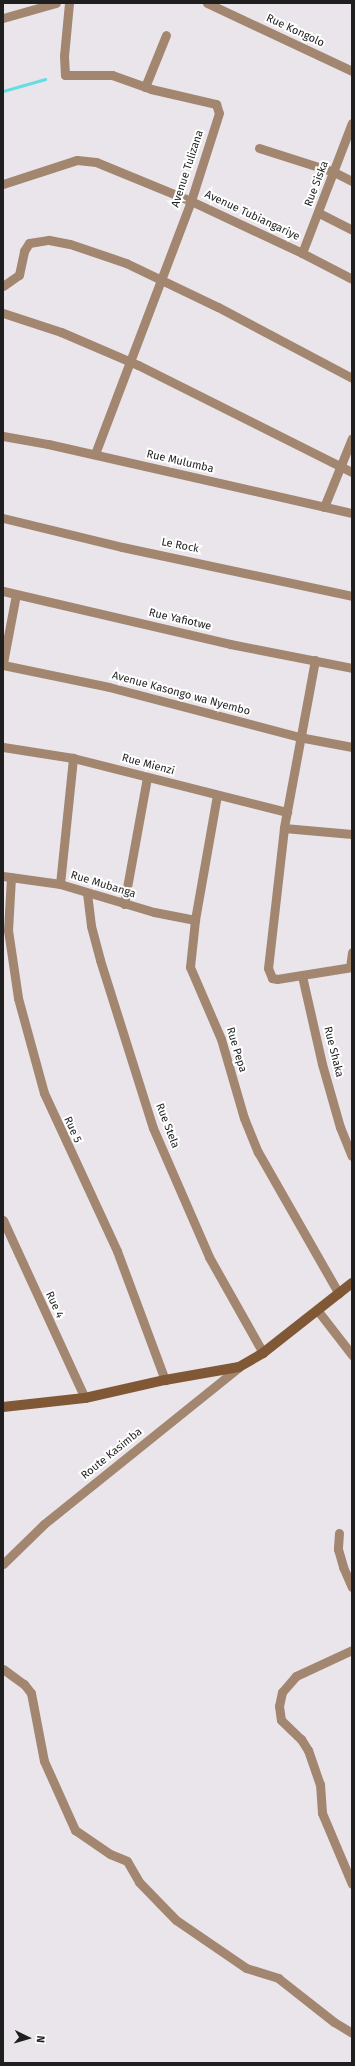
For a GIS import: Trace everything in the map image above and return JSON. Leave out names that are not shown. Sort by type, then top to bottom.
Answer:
[{"type":"street","points":[[3,18],[56,3]]},
{"type":"street","name":"Avenue Tulizana","points":[[69,3],[64,56],[65,75],[107,74],[145,87],[211,103],[218,107],[219,113],[191,201],[159,279],[95,454]]},
{"type":"street","name":"Rue Kongolo","points":[[207,3],[352,71]]},
{"type":"street","points":[[145,87],[166,35]]},
{"type":"street","name":"Rue Siska","points":[[302,253],[319,213],[352,123]]},
{"type":"street","points":[[258,148],[334,172],[352,181]]},
{"type":"street","name":"Avenue Tubiangariye","points":[[3,184],[77,160],[86,160],[191,201],[302,253],[352,279]]},
{"type":"street","points":[[319,213],[352,230]]},
{"type":"street","points":[[3,286],[19,275],[24,251],[29,243],[38,240],[70,244],[126,263],[218,307],[352,378]]},
{"type":"street","points":[[3,313],[61,332],[128,361],[352,472]]},
{"type":"street","name":"Rue Mulumba","points":[[3,436],[95,454],[352,513]]},
{"type":"street","points":[[324,507],[352,438]]},
{"type":"street","name":"Le Rock","points":[[3,518],[122,547],[352,596]]},
{"type":"street","name":"Rue Yafiotwe","points":[[3,591],[174,631],[352,668]]},
{"type":"street","points":[[3,664],[16,594]]},
{"type":"street","points":[[315,660],[299,737],[284,828],[269,956],[270,974],[277,979],[351,967],[352,952]]},
{"type":"street","name":"Avenue Kasongo wa Nyembo","points":[[3,664],[109,687],[299,737],[352,746]]},
{"type":"street","name":"Rue Mienzi","points":[[3,750],[73,758],[287,812]]},
{"type":"street","points":[[60,884],[73,758]]},
{"type":"street","points":[[124,904],[147,777]]},
{"type":"street","name":"Rue Pepa","points":[[217,795],[195,920],[190,967],[221,1039],[244,1118],[258,1152],[339,1294]]},
{"type":"street","points":[[284,828],[352,834]]},
{"type":"street","name":"Rue Mubanga","points":[[7,877],[60,884],[124,904],[195,920]]},
{"type":"street","name":"Rue 5","points":[[7,877],[8,930],[18,998],[44,1093],[117,1251],[165,1380]]},
{"type":"street","name":"Rue Stela","points":[[87,893],[91,926],[102,967],[153,1128],[209,1257],[263,1354]]},
{"type":"street","name":"Rue Shaka","points":[[302,976],[322,1064],[340,1127],[352,1156]]},
{"type":"street","name":"Rue 4","points":[[3,1220],[85,1398]]},
{"type":"street","name":"Route Kasimba","points":[[3,1564],[44,1524],[239,1367],[263,1354],[352,1283]]},
{"type":"street","points":[[318,1311],[352,1355]]},
{"type":"street","name":"Route Kasimba","points":[[3,1407],[85,1398],[165,1380],[239,1367]]},
{"type":"street","points":[[339,1533],[341,1561],[352,1587]]},
{"type":"street","points":[[352,1650],[296,1676],[282,1692],[279,1706],[281,1720],[301,1739],[308,1750],[320,1784],[322,1813],[352,1884]]},
{"type":"street","points":[[3,1669],[24,1684],[31,1693],[44,1761],[76,1830],[130,1863],[139,1882],[176,1920],[246,1968],[278,1978],[334,2022],[352,2033]]},
{"type":"waterway","points":[[3,91],[45,79]]}]
